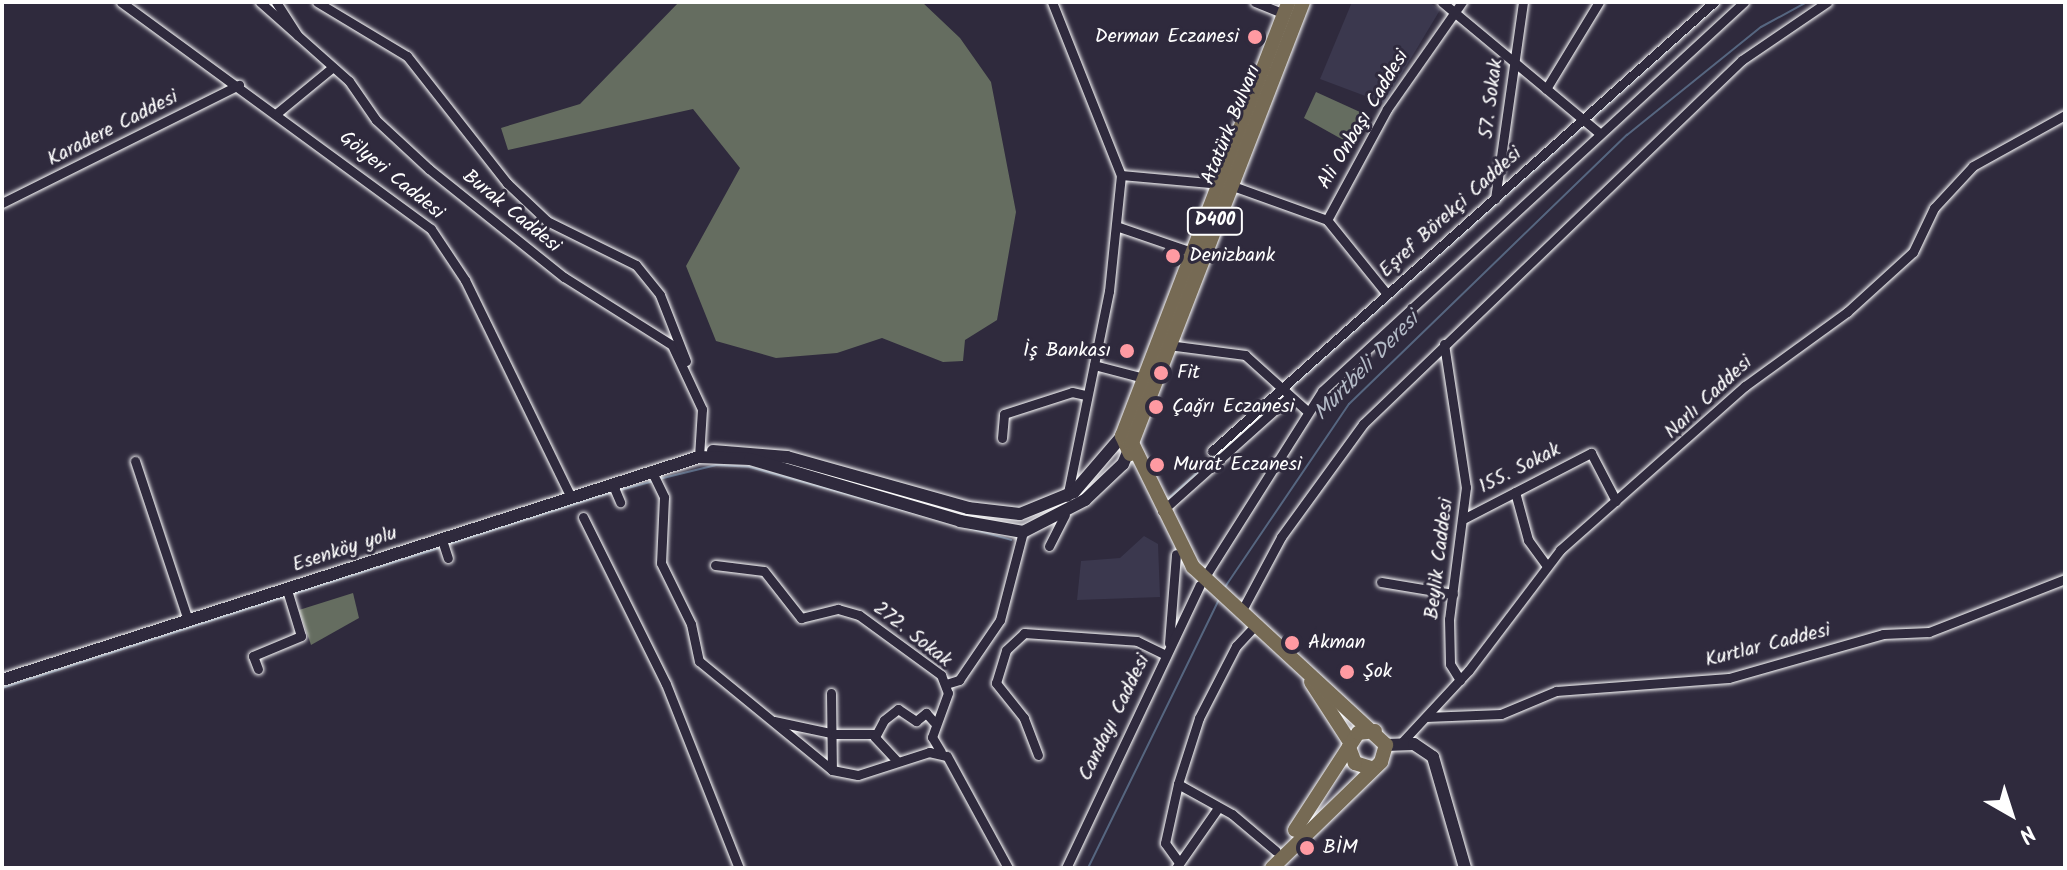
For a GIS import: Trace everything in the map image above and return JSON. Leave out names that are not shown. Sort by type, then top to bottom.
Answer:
[{"type":"main road","name":"Atatürk Bulvarı","points":[[1128,447],[1144,378],[1189,251],[1224,185],[1303,2]]},
{"type":"main road","name":"Atatürk Bulvarı","points":[[1128,447],[1168,345],[1286,8]]},
{"type":"main road","points":[[1128,447],[1205,584]]},
{"type":"main road","points":[[1128,447],[1176,554],[1240,616],[1375,731],[1386,745],[1371,768],[1272,868]]},
{"type":"main road","points":[[1240,616],[1251,630],[1315,686],[1349,744],[1355,763],[1371,768]]},
{"type":"main road","points":[[1261,868],[1349,744],[1375,731]]},
{"type":"street","name":"Gölyeri Caddesi","points":[[121,2],[405,207],[447,249],[571,497]]},
{"type":"street","name":"Burak Caddesi","points":[[260,2],[333,67],[429,169],[564,277],[653,327],[688,367],[702,409],[699,457]]},
{"type":"street","points":[[276,2],[300,39]]},
{"type":"street","points":[[317,2],[407,56],[507,183],[547,221],[636,265],[660,295],[688,367]]},
{"type":"street","points":[[1052,2],[1121,175],[1094,365],[1085,395],[1067,497]]},
{"type":"street","points":[[1255,2],[1286,8]]},
{"type":"street","points":[[1442,2],[1588,124],[1744,2]]},
{"type":"street","name":"Ali Onbaşı Caddesi","points":[[1387,294],[1327,220],[1453,10],[1462,2]]},
{"type":"street","name":"57. Sokak","points":[[1495,199],[1523,2]]},
{"type":"street","points":[[1546,89],[1599,2]]},
{"type":"street","name":"Eşref Börekçi Caddesi","points":[[1162,511],[1387,294],[1495,199],[1588,124],[1714,2]]},
{"type":"street","points":[[1240,616],[1281,537],[1363,424],[1742,60],[1827,2]]},
{"type":"street","points":[[277,113],[333,67]]},
{"type":"street","name":"Karadere Caddesi","points":[[2,203],[239,85]]},
{"type":"street","name":"Narlı Caddesi","points":[[1402,742],[1460,680],[1547,566],[1616,501],[1913,252],[1934,208],[1973,166],[2065,115]]},
{"type":"street","name":"Candayı Caddesi","points":[[1066,868],[1166,655],[1306,410],[1588,124]]},
{"type":"street","points":[[1121,175],[1224,185],[1327,220]]},
{"type":"street","points":[[1116,226],[1189,251]]},
{"type":"street","name":"Beylik Caddesi","points":[[1444,344],[1456,388],[1465,518],[1453,594],[1450,664],[1460,680]]},
{"type":"street","points":[[1168,345],[1245,355],[1306,410]]},
{"type":"street","points":[[1094,365],[1144,378]]},
{"type":"street","points":[[1002,438],[1004,414],[1072,392],[1085,395]]},
{"type":"street","name":"Eşref Börekçi Caddesi","points":[[1212,451],[1286,392]]},
{"type":"street","points":[[699,457],[754,450],[998,514],[1032,514],[1067,497],[1128,447]]},
{"type":"street","points":[[699,457],[750,459],[971,524],[1023,532],[1065,515],[1111,477],[1128,447]]},
{"type":"street","name":"155. Sokak","points":[[1465,518],[1591,453],[1616,501]]},
{"type":"street","name":"Esenköy yolu","points":[[2,680],[188,620],[288,594],[444,547],[571,497],[616,492],[699,457]]},
{"type":"street","points":[[135,461],[188,620]]},
{"type":"street","points":[[653,477],[664,510],[661,563],[691,624],[699,661],[832,770],[858,775],[897,761],[941,752]]},
{"type":"street","points":[[1515,492],[1528,540],[1547,566]]},
{"type":"street","points":[[1049,546],[1065,515]]},
{"type":"street","points":[[583,517],[666,684],[739,868]]},
{"type":"street","points":[[946,684],[959,680],[1000,620],[1023,532]]},
{"type":"street","points":[[1038,755],[1024,718],[996,683],[1006,650],[1024,633],[1137,641],[1166,655],[1176,554]]},
{"type":"street","name":"272. Sokak","points":[[715,565],[764,571],[801,618],[838,609],[859,615],[946,684],[934,722]]},
{"type":"street","name":"Kurtlar Caddesi","points":[[1426,717],[1501,714],[1556,691],[1729,678],[1883,634],[1929,632],[2065,579]]},
{"type":"street","points":[[1381,582],[1453,594]]},
{"type":"street","points":[[258,669],[253,656],[298,642],[288,594]]},
{"type":"street","points":[[1218,808],[1177,864],[1165,843],[1178,784],[1199,718],[1236,646],[1251,630]]},
{"type":"street","points":[[831,693],[835,734],[832,770]]},
{"type":"street","points":[[774,721],[835,734],[875,734],[898,709],[916,721],[926,713],[934,722],[941,752],[965,778],[992,848],[1008,868]]},
{"type":"street","points":[[875,734],[897,761]]},
{"type":"street","points":[[1386,745],[1402,742],[1427,750],[1445,779],[1465,868]]},
{"type":"street","points":[[1178,784],[1218,808],[1276,851]]},
{"type":"shaded area","points":[[1352,2],[1429,2],[1440,10],[1384,103],[1320,79]]},
{"type":"shaded area","points":[[1144,536],[1158,544],[1160,597],[1077,600],[1081,561],[1120,558]]},
{"type":"green space","points":[[679,2],[922,2],[960,38],[991,82],[1016,212],[997,320],[965,340],[963,361],[943,362],[882,338],[837,353],[776,358],[716,341],[686,266],[740,168],[693,109],[508,150],[501,128],[580,104]]},
{"type":"green space","points":[[1316,92],[1371,117],[1354,146],[1304,118]]},
{"type":"green space","points":[[353,593],[359,618],[311,645],[299,610]]},
{"type":"waterway","points":[[1591,119],[1721,2]]},
{"type":"waterway","name":"Murtbeli Deresi","points":[[1225,587],[1349,404],[1627,135],[1761,27],[1807,2]]},
{"type":"waterway","points":[[1289,389],[1583,126]]},
{"type":"waterway","points":[[1170,497],[1282,396]]},
{"type":"waterway","points":[[659,479],[716,465],[750,467],[1011,540]]},
{"type":"waterway","points":[[620,490],[653,481]]},
{"type":"waterway","points":[[449,544],[610,493]]},
{"type":"waterway","points":[[293,594],[439,548]]},
{"type":"waterway","points":[[2,688],[287,596]]},
{"type":"waterway","name":"Murtbeli Deresi","points":[[1088,868],[1219,599]]},
{"type":"place","name":"Derman Eczanesi","points":[[1255,37]]},
{"type":"place","name":"Denizbank","points":[[1173,256]]},
{"type":"place","name":"İş Bankası","points":[[1127,351]]},
{"type":"place","name":"Fit","points":[[1161,373]]},
{"type":"place","name":"Çağrı Eczanesi","points":[[1156,407]]},
{"type":"place","name":"Murat Eczanesi","points":[[1157,465]]},
{"type":"place","name":"Akman","points":[[1292,643]]},
{"type":"place","name":"Şok","points":[[1347,672]]},
{"type":"place","name":"BİM","points":[[1307,848]]}]
